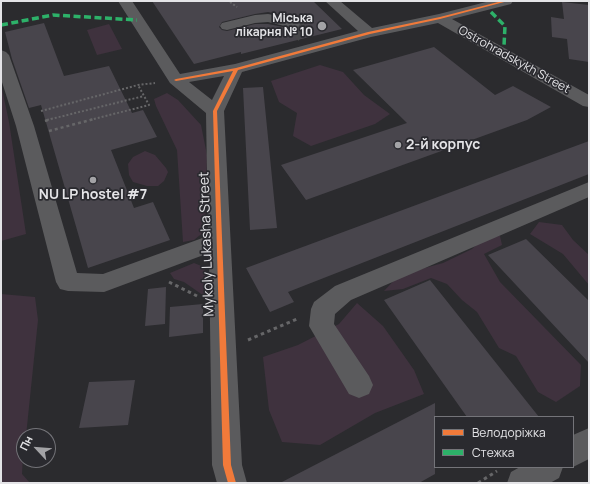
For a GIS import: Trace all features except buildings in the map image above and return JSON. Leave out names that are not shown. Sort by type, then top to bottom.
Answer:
[{"type":"street","points":[[125,1],[176,80],[215,111]]},
{"type":"street","points":[[332,1],[370,34]]},
{"type":"street","points":[[176,80],[236,69],[370,34],[506,1]]},
{"type":"street","points":[[226,26],[255,19],[268,18],[286,21],[293,24]]},
{"type":"street","name":"Ostrohradskykh Street","points":[[440,18],[589,102]]},
{"type":"street","points":[[304,35],[315,48]]},
{"type":"street","points":[[1,55],[24,126],[68,282],[104,284],[218,241]]},
{"type":"street","name":"Mykoly Lukasha Street","points":[[232,483],[226,465],[215,111],[236,69]]},
{"type":"street","points":[[359,385],[321,326],[323,309],[343,292],[589,189]]},
{"type":"street","points":[[574,451],[589,442]]},
{"type":"path","points":[[24,126],[138,85],[176,80]]},
{"type":"path","points":[[24,126],[149,105],[138,85]]},
{"type":"path","points":[[24,126],[144,96]]},
{"type":"path","points":[[244,342],[290,321],[323,309]]},
{"type":"path","points":[[478,483],[503,468]]},
{"type":"shaded area","points":[[109,24],[122,49],[97,55],[87,30]]},
{"type":"shaded area","points":[[320,65],[343,72],[364,95],[390,114],[375,124],[311,146],[293,136],[297,113],[279,102],[271,81]]},
{"type":"shaded area","points":[[1,84],[9,122],[26,234],[1,241]]},
{"type":"shaded area","points":[[167,93],[178,100],[201,125],[207,155],[205,231],[194,240],[183,242],[177,150],[154,99]]},
{"type":"shaded area","points":[[145,151],[155,155],[168,172],[164,181],[158,186],[147,186],[133,182],[129,175],[128,164],[133,157]]},
{"type":"shaded area","points":[[539,222],[562,225],[573,240],[589,255],[589,285],[563,254],[530,234]]},
{"type":"shaded area","points":[[500,236],[502,245],[484,254],[500,282],[581,365],[580,386],[556,402],[538,392],[516,356],[499,348],[477,312],[462,300],[447,284],[431,278],[403,289],[384,291],[399,275],[443,263],[472,249],[484,237]]},
{"type":"shaded area","points":[[194,263],[204,267],[207,280],[207,298],[184,282],[174,279],[170,273]]},
{"type":"shaded area","points":[[1,294],[35,297],[38,320],[27,428],[16,428],[16,468],[22,468],[22,474],[30,483],[1,483]]},
{"type":"shaded area","points":[[357,303],[383,326],[414,370],[424,394],[375,413],[320,445],[282,442],[269,410],[263,357],[298,345],[339,324]]},
{"type":"tunnel","points":[[293,24],[304,35]]},
{"type":"marked path","points":[[491,12],[505,26],[504,46]]},
{"type":"marked path","points":[[1,25],[53,15],[137,20]]},
{"type":"cycle path","points":[[176,80],[236,69],[369,33],[440,18],[506,1]]},
{"type":"cycle path","points":[[232,483],[227,465],[215,111],[236,69]]},
{"type":"place","name":"Міська лікарня № 10","points":[[322,26]]},
{"type":"place","name":"2-й корпус","points":[[398,145]]},
{"type":"place","name":"NU LP hostel #7","points":[[93,180]]}]
